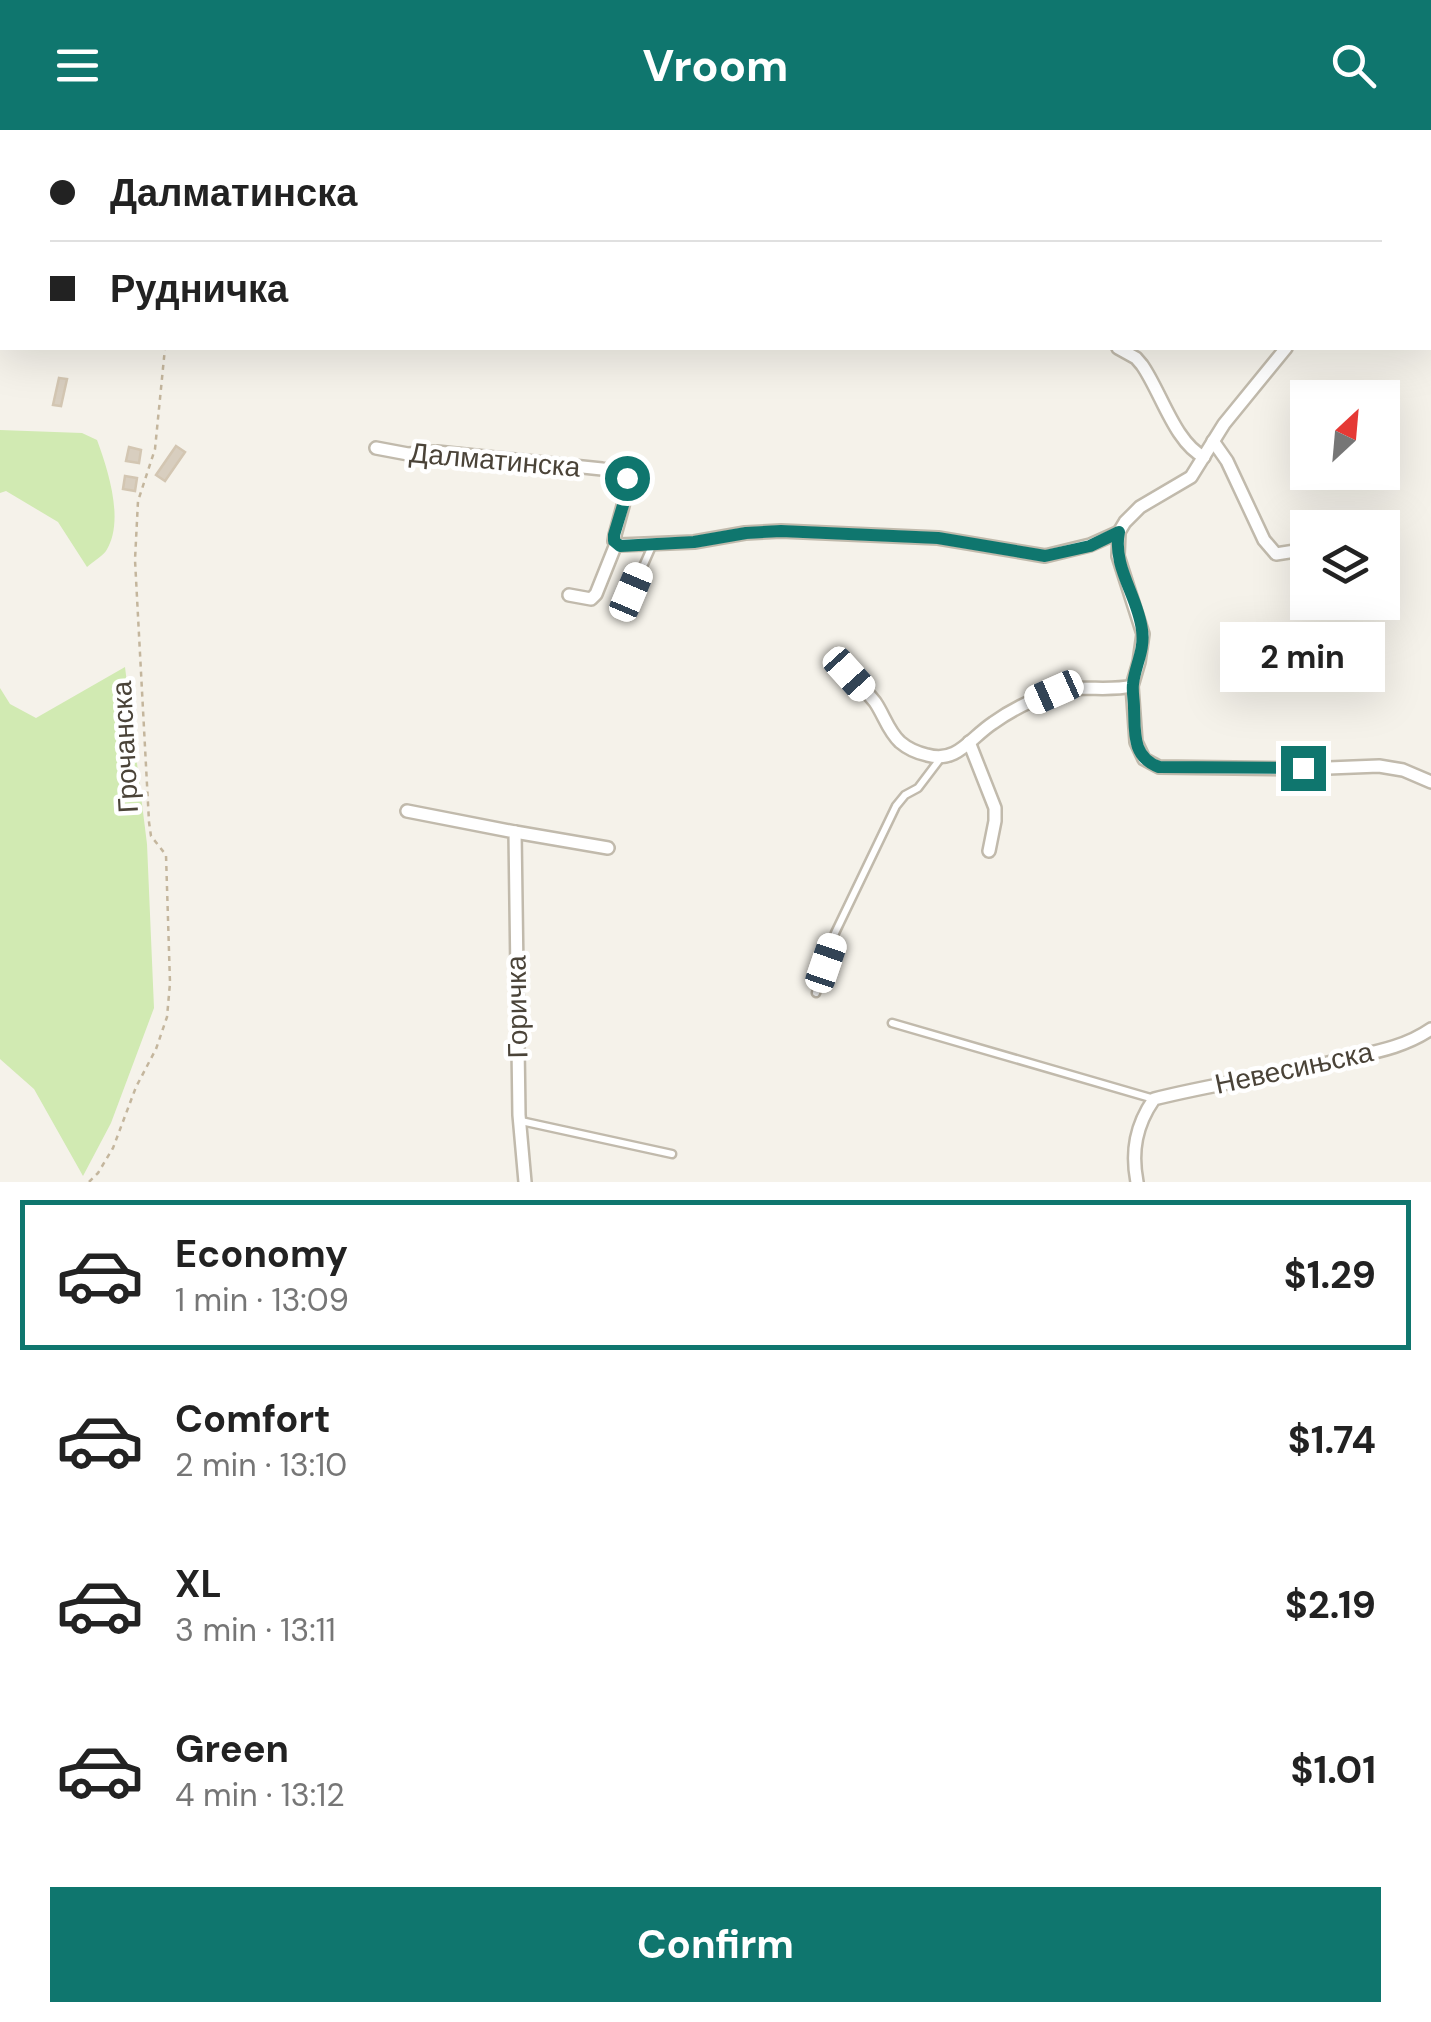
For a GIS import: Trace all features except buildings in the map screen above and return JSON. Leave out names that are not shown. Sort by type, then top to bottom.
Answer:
[{"type":"street","points":[[1122,350],[1142,365],[1182,438],[1204,457]]},
{"type":"street","points":[[1284,350],[1213,440],[1191,477],[1140,507],[1119,532],[1118,556],[1143,634],[1132,686],[1137,748],[1154,765],[1380,766],[1403,770],[1431,782]]},
{"type":"street","points":[[1213,440],[1271,551],[1290,552]]},
{"type":"street","name":"Далматинска","points":[[376,448],[623,474],[629,484],[614,535],[616,544]]},
{"type":"street","points":[[569,596],[591,599],[596,594],[616,544],[652,546],[781,531],[938,538],[1045,556],[1090,546],[1119,532]]},
{"type":"street","points":[[849,674],[876,704],[902,744],[941,758],[956,754],[1010,712],[1054,692],[1132,686]]},
{"type":"street","points":[[969,742],[994,808],[989,851]]},
{"type":"street","points":[[408,810],[608,848]]},
{"type":"street","name":"Горичка","points":[[515,832],[520,1121],[525,1182]]},
{"type":"street","name":"Невесињска","points":[[1154,1098],[1282,1074],[1398,1046],[1431,1029]]},
{"type":"street","points":[[1137,1182],[1135,1140],[1154,1098]]},
{"type":"lane","points":[[622,614],[652,546]]},
{"type":"lane","points":[[816,993],[836,934],[896,806],[918,788],[941,758]]},
{"type":"lane","points":[[892,1023],[1154,1098]]},
{"type":"lane","points":[[520,1121],[672,1154]]},
{"type":"path","name":"Грочанска","points":[[89,1182],[113,1148],[168,1017],[166,855],[151,836],[149,822],[135,560],[138,502],[154,449],[165,350]]},
{"type":"green space","points":[[0,430],[82,433],[97,440],[113,496],[114,525],[106,551],[87,567],[58,522],[6,491],[0,493]]},
{"type":"green space","points":[[125,667],[147,844],[154,1008],[111,1123],[83,1176],[34,1089],[0,1059],[0,688],[10,704],[36,718]]},
{"type":"route","points":[[627,478],[627,492],[614,535],[620,546],[781,531],[938,538],[1045,556],[1090,546],[1119,532],[1118,556],[1143,634],[1132,686],[1140,754],[1159,767],[1303,768]]}]
